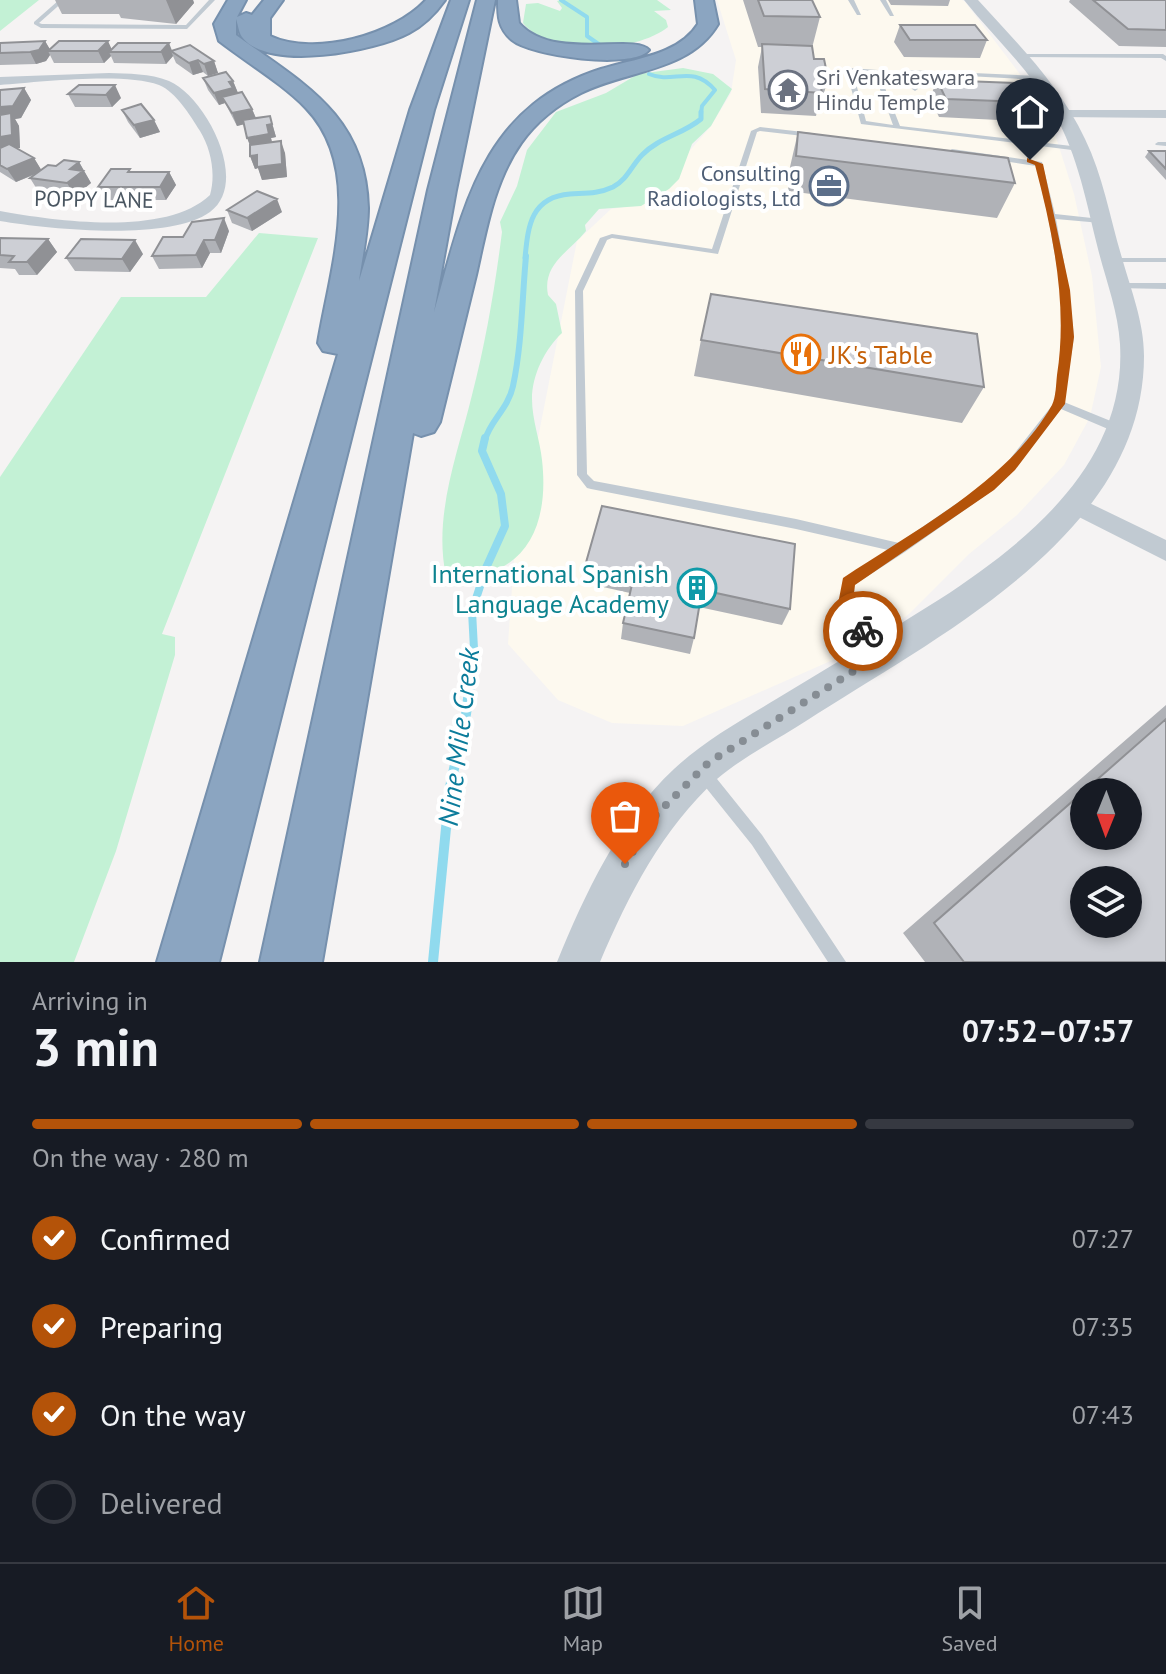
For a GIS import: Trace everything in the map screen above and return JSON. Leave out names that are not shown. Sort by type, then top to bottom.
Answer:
[{"type":"highway","points":[[237,0],[224,24],[226,37],[316,104],[343,146],[351,178],[354,209],[335,332],[334,428]]},
{"type":"highway","points":[[258,0],[245,24],[258,40],[309,48],[370,42],[410,26],[424,16],[436,0]]},
{"type":"highway","points":[[258,40],[262,31],[260,18],[274,0]]},
{"type":"highway","points":[[188,962],[422,110],[460,0]]},
{"type":"highway","points":[[291,962],[442,190],[486,0]]},
{"type":"highway","points":[[507,0],[509,24],[522,37],[555,48],[608,53],[654,46],[681,32],[686,18],[683,0]]},
{"type":"highway","points":[[369,565],[421,422],[476,216],[504,149],[534,113],[564,93],[596,77],[668,55],[697,41],[708,24],[704,0]]},
{"type":"street","points":[[578,962],[610,888],[655,816],[701,770],[1001,577],[1050,535],[1077,506],[1114,445],[1128,400],[1133,357],[1127,317],[1080,149],[1064,114],[1040,78],[971,0]]},
{"type":"street","name":"POPPY LANE","points":[[0,81],[146,79],[171,86],[212,141],[218,163],[219,187],[218,196],[211,204],[185,219],[167,223],[75,224],[0,216]]},
{"type":"street","points":[[1064,114],[1166,114]]},
{"type":"street","points":[[1077,506],[1166,551]]},
{"type":"lane","points":[[62,0],[36,23],[41,26],[187,27],[212,0]]},
{"type":"lane","points":[[851,0],[859,14]]},
{"type":"lane","points":[[883,0],[892,15]]},
{"type":"lane","points":[[1022,56],[1163,56],[1166,59]]},
{"type":"lane","points":[[897,127],[876,71],[849,70],[863,123],[1080,149]]},
{"type":"lane","points":[[915,89],[908,71],[1040,78]]},
{"type":"lane","points":[[994,75],[998,84]]},
{"type":"lane","points":[[1010,76],[1033,117]]},
{"type":"lane","points":[[820,136],[760,129],[754,131],[715,252],[612,236],[604,238],[579,291],[582,475],[591,485],[796,524],[901,548]]},
{"type":"lane","points":[[879,655],[845,604],[848,582],[989,487],[1010,467],[1059,404],[1069,337],[1065,290],[1039,164],[940,150]]},
{"type":"lane","points":[[1052,216],[1101,221]]},
{"type":"lane","points":[[1112,260],[1166,260]]},
{"type":"lane","points":[[1119,286],[1166,286]]},
{"type":"lane","points":[[1059,404],[1119,429]]},
{"type":"lane","points":[[701,770],[757,840],[838,962]]},
{"type":"shaded area","points":[[717,0],[965,2],[1029,86],[1054,131],[1074,194],[1092,276],[1101,367],[1090,417],[1064,465],[1017,515],[969,554],[909,614],[869,644],[683,726],[612,723],[558,700],[508,644],[514,559],[577,241],[611,209],[644,204],[711,126],[731,93],[736,60]]},
{"type":"green space","points":[[0,0],[39,0],[0,31]]},
{"type":"green space","points":[[657,0],[671,10],[654,11],[666,20],[668,27],[653,36],[615,46],[572,47],[536,34],[523,23],[526,4],[538,3],[560,11],[562,8],[557,1]]},
{"type":"green space","points":[[683,68],[713,74],[732,89],[711,126],[692,144],[679,179],[641,206],[599,209],[585,225],[586,231],[558,259],[549,275],[548,295],[556,304],[562,333],[550,347],[534,381],[532,407],[541,452],[543,485],[535,529],[526,546],[512,561],[495,571],[473,576],[446,576],[443,530],[449,484],[486,334],[502,232],[500,222],[517,186],[527,150],[556,112],[606,93],[638,74]]},
{"type":"green space","points":[[259,233],[318,238],[162,634],[175,637],[175,655],[116,851],[74,962],[0,962],[0,477],[121,297],[206,297]]},
{"type":"building","points":[[758,0],[812,0],[820,17],[764,16]]},
{"type":"building","points":[[1093,0],[1166,0],[1166,30],[1128,29]]},
{"type":"building","points":[[900,25],[975,25],[987,40],[910,40]]},
{"type":"building","points":[[45,41],[39,50],[0,53],[0,43]]},
{"type":"building","points":[[59,41],[108,41],[98,51],[48,51]]},
{"type":"building","points":[[118,43],[169,43],[161,52],[109,52]]},
{"type":"building","points":[[762,44],[812,46],[814,59],[824,59],[828,78],[819,77],[822,93],[765,89]]},
{"type":"building","points":[[190,45],[214,61],[189,63],[171,51]]},
{"type":"building","points":[[226,72],[233,81],[229,82],[233,88],[214,93],[203,78]]},
{"type":"building","points":[[937,80],[1015,83],[1027,102],[946,99]]},
{"type":"building","points":[[79,85],[115,85],[106,95],[68,94]]},
{"type":"building","points":[[24,88],[13,106],[0,107],[0,90]]},
{"type":"building","points":[[242,92],[252,109],[232,113],[222,97]]},
{"type":"building","points":[[141,104],[154,120],[134,125],[122,110]]},
{"type":"building","points":[[11,113],[12,135],[0,137],[0,115]]},
{"type":"building","points":[[270,116],[272,124],[267,125],[269,134],[247,138],[243,120]]},
{"type":"building","points":[[798,132],[1008,158],[1015,183],[796,156]]},
{"type":"building","points":[[281,141],[282,164],[257,167],[257,155],[250,156],[250,145]]},
{"type":"building","points":[[9,144],[34,158],[7,169],[0,165],[0,148]]},
{"type":"building","points":[[1149,151],[1166,151],[1166,169]]},
{"type":"building","points":[[64,160],[79,162],[70,169],[83,171],[67,183],[30,178],[48,165],[56,166]]},
{"type":"building","points":[[111,169],[169,172],[160,187],[98,187]]},
{"type":"building","points":[[257,191],[277,199],[247,218],[227,210]]},
{"type":"building","points":[[224,218],[215,240],[204,240],[196,255],[152,256],[163,237],[183,237],[192,222]]},
{"type":"building","points":[[0,238],[48,239],[27,262],[9,262],[14,256],[0,255]]},
{"type":"building","points":[[81,239],[135,240],[122,259],[66,258]]},
{"type":"building","points":[[711,294],[977,334],[984,387],[701,340]]},
{"type":"building","name":"International Spanish Language Academy","points":[[602,506],[795,544],[790,609],[702,590],[694,638],[623,623],[634,576],[585,566]]},
{"type":"building","points":[[1166,719],[1166,962],[964,962],[934,923],[1070,803],[1070,850],[1142,850],[1142,778],[1099,778]]},
{"type":"waterway","name":"Nine Mile Creek","points":[[561,0],[587,17],[587,36],[600,45]]},
{"type":"waterway","name":"Nine Mile Creek","points":[[649,74],[658,77],[690,76],[706,82],[715,90],[702,106],[701,114]]},
{"type":"waterway","name":"Nine Mile Creek","points":[[525,258],[530,225],[539,208],[547,201],[557,196],[613,187],[648,149],[694,124],[701,119],[701,114]]},
{"type":"waterway","name":"Nine Mile Creek","points":[[485,440],[513,386],[526,256]]},
{"type":"waterway","name":"Nine Mile Creek","points":[[471,671],[474,649],[472,611],[486,568],[505,526],[501,494],[482,451],[485,438]]},
{"type":"waterway","name":"Nine Mile Creek","points":[[433,962],[450,787],[472,669]]},
{"type":"way so far","points":[[625,864],[655,816],[708,763],[879,655],[863,631]]},
{"type":"place","name":"Sri Venkateswara Hindu Temple","points":[[788,90]]},
{"type":"place","name":"Consulting Radiologists, Ltd","points":[[829,186]]},
{"type":"place","name":"JK's Table","points":[[801,354]]},
{"type":"place","name":"International Spanish Language Academy","points":[[697,588]]},
{"type":"route","points":[[863,631],[845,604],[848,582],[989,487],[1010,467],[1059,404],[1069,337],[1065,290],[1048,197],[1039,164],[1030,160]]}]
